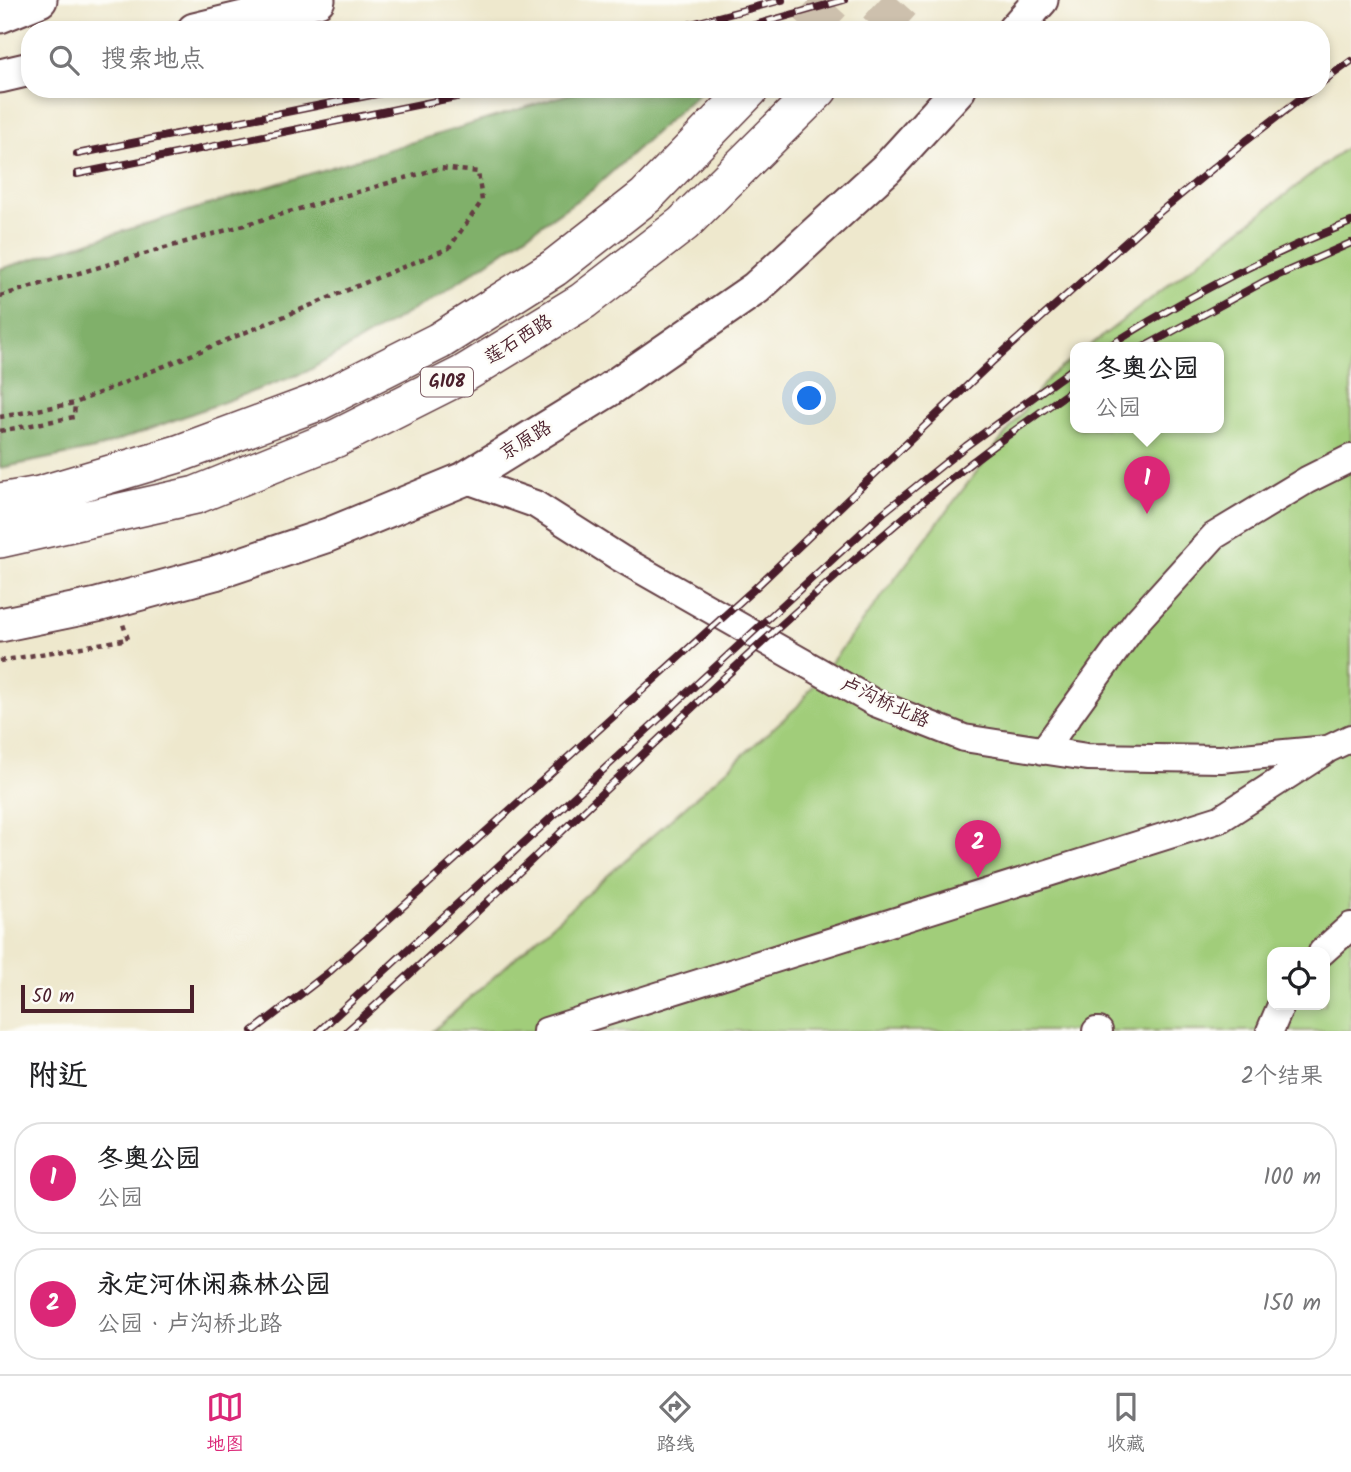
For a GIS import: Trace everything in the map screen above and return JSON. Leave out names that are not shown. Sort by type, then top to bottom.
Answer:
[{"type":"highway","name":"G108","points":[[0,502],[40,495],[178,454],[318,402],[439,341],[554,268],[646,196],[741,98]]},
{"type":"highway","name":"莲石西路","points":[[0,539],[196,495],[337,438],[462,375],[583,301],[683,224],[811,98]]},
{"type":"main road","points":[[0,16],[40,0]]},
{"type":"main road","points":[[231,21],[318,0]]},
{"type":"main road","points":[[1022,21],[1041,0]]},
{"type":"main road","points":[[0,76],[21,71]]},
{"type":"main road","name":"京原路","points":[[0,625],[116,600],[215,573],[327,535],[464,479],[607,391],[756,288],[887,168],[951,98]]},
{"type":"street","points":[[1043,751],[1137,621],[1214,536],[1307,480],[1351,458]]},
{"type":"street","name":"卢沟桥北路","points":[[464,479],[535,504],[620,558],[875,703],[964,738],[1087,757],[1222,759],[1339,743]]},
{"type":"street","points":[[546,1031],[1220,819],[1339,743]]},
{"type":"street","points":[[1328,947],[1351,926]]},
{"type":"street","points":[[1270,1031],[1279,1010]]},
{"type":"path","points":[[0,296],[440,168],[478,172],[482,201],[449,248],[75,403],[0,417]]},
{"type":"path","points":[[0,431],[74,417],[75,403]]},
{"type":"path","points":[[0,661],[128,639],[116,600]]},
{"type":"green space","points":[[556,98],[693,98],[592,190],[444,292],[306,372],[95,449],[0,468],[0,269]]},
{"type":"green space","points":[[1351,144],[1351,1031],[433,1031],[797,707],[1049,377],[1070,361],[1070,433],[1224,433],[1224,342],[1095,342]]},
{"type":"tunnel","points":[[815,21],[835,0]]},
{"type":"tunnel","points":[[885,21],[904,0]]},
{"type":"railway","points":[[703,21],[782,0]]},
{"type":"railway","points":[[769,21],[844,0]]},
{"type":"railway","points":[[1330,76],[1351,61]]},
{"type":"railway","points":[[77,154],[356,98]]},
{"type":"railway","points":[[77,174],[451,98]]},
{"type":"railway","points":[[253,1031],[328,973],[418,893],[752,591],[992,362],[1155,216],[1301,98]]},
{"type":"railway","points":[[1116,342],[1226,279],[1351,222]]},
{"type":"railway","points":[[1153,342],[1265,281],[1351,243]]},
{"type":"railway","points":[[319,1031],[884,512],[966,446],[1070,371]]},
{"type":"railway","points":[[347,1031],[811,598],[972,462],[1070,391]]},
{"type":"place","name":"冬奥公园","points":[[1147,514]]},
{"type":"place","name":"永定河休闲森林公园","points":[[978,878]]}]
